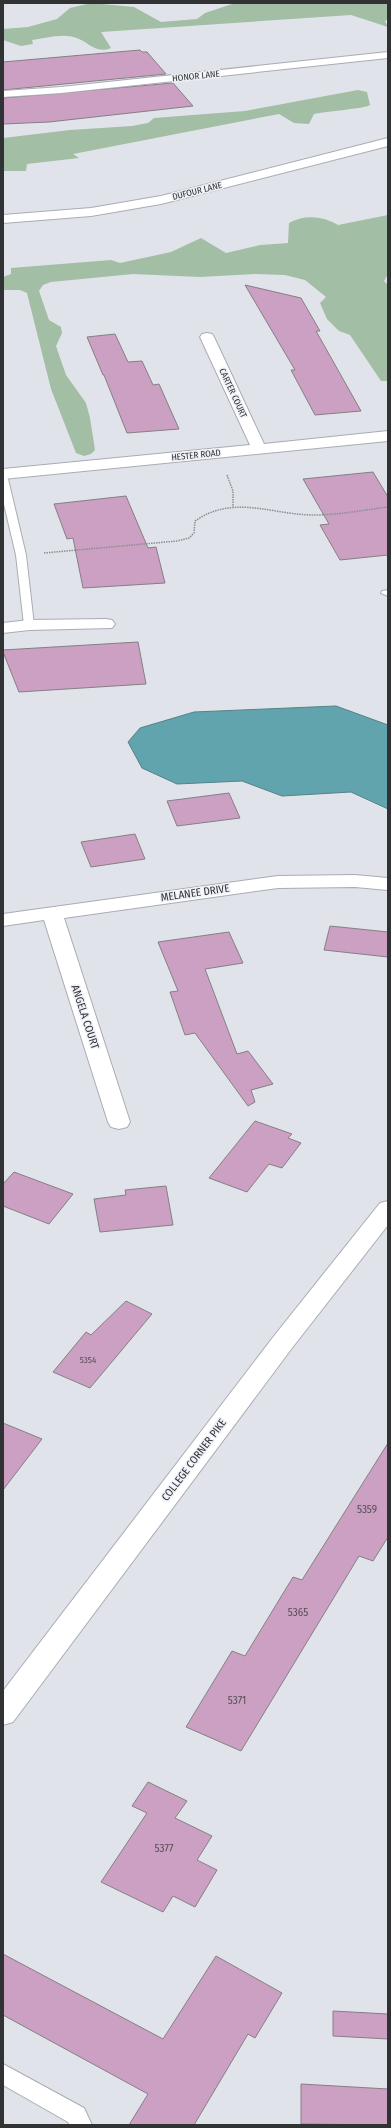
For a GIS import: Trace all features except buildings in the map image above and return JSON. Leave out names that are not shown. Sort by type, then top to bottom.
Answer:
[{"type":"main road","name":"HONOR LANE","points":[[3,94],[61,90],[388,55]]},
{"type":"main road","name":"DUFOUR LANE","points":[[3,219],[91,212],[161,200],[388,142]]},
{"type":"main road","name":"CARTER COURT","points":[[207,337],[259,449]]},
{"type":"main road","name":"HESTER ROAD","points":[[3,474],[388,436]]},
{"type":"main road","points":[[3,628],[29,625],[106,624]]},
{"type":"main road","name":"MELANEE DRIVE","points":[[3,920],[278,882],[355,881],[388,884]]},
{"type":"main road","name":"ANGELA COURT","points":[[52,914],[119,1122]]},
{"type":"main road","name":"COLLEGE CORNER PIKE","points":[[3,1713],[283,1342],[388,1209]]},
{"type":"lane","points":[[3,480],[21,555],[29,625]]},
{"type":"lane","points":[[3,2074],[76,2115],[81,2125]]},
{"type":"path","points":[[227,474],[233,491],[233,507]]},
{"type":"path","points":[[21,555],[177,541],[189,538],[194,533],[195,521],[201,515],[233,507],[259,507],[294,514],[315,515],[388,507]]},
{"type":"green space","points":[[91,3],[134,7],[161,22],[197,19],[205,13],[235,3],[388,3],[388,19],[385,21],[388,27],[351,15],[101,32],[111,48],[106,50],[94,48],[79,39],[68,36],[56,36],[32,40],[33,44],[21,46],[3,40],[3,29],[28,27],[57,19],[70,8]]},
{"type":"green space","points":[[358,90],[367,92],[370,105],[360,108],[314,114],[309,124],[294,123],[279,114],[73,154],[79,158],[27,164],[26,171],[3,171],[3,138],[70,130],[132,126],[148,123],[154,118],[245,111]]},
{"type":"green space","points":[[388,215],[388,274],[384,281],[388,285],[388,381],[381,381],[350,335],[339,331],[327,319],[320,303],[326,297],[305,280],[285,275],[255,274],[200,277],[133,274],[51,282],[43,285],[39,291],[49,320],[61,327],[62,333],[56,346],[66,375],[86,403],[90,418],[95,450],[91,454],[84,456],[76,453],[51,389],[27,293],[20,290],[3,290],[3,277],[11,274],[11,268],[111,260],[120,263],[171,252],[201,238],[226,253],[260,245],[288,243],[289,223],[301,218],[320,218],[338,225]]},
{"type":"water","points":[[336,706],[388,725],[388,809],[351,792],[282,796],[242,781],[177,784],[142,768],[128,742],[140,728],[194,712]]}]
